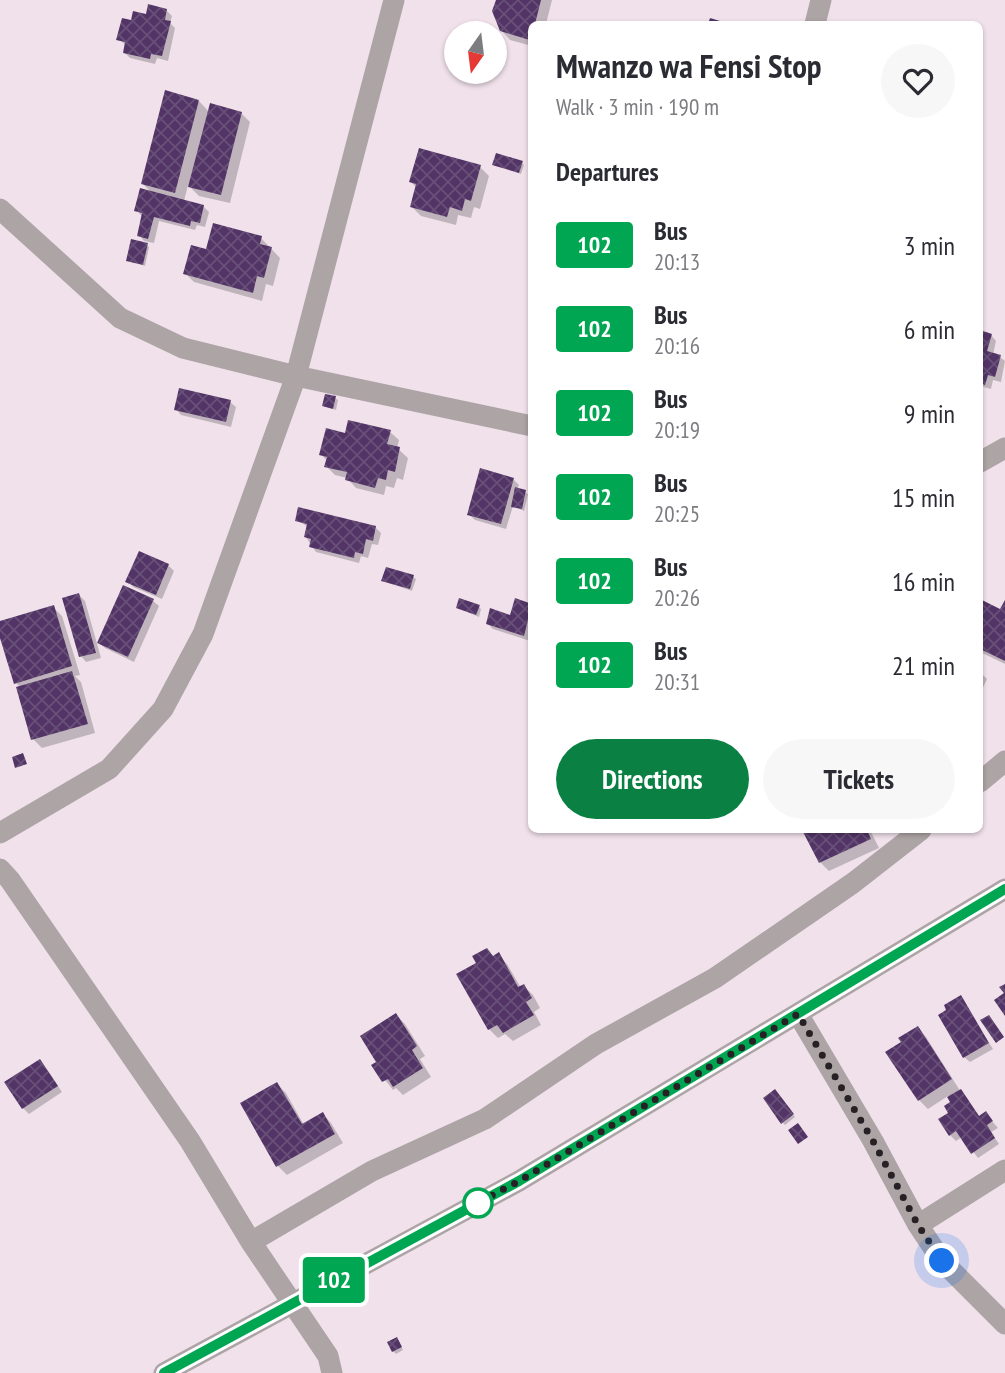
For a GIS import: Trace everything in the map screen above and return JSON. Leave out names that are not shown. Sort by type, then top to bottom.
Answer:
[{"type":"street","points":[[0,833],[109,769],[163,709],[203,634],[296,376],[394,0]]},
{"type":"street","points":[[816,21],[821,0]]},
{"type":"street","points":[[0,209],[120,318],[183,348],[296,376],[528,425]]},
{"type":"street","points":[[983,460],[1005,448]]},
{"type":"street","points":[[983,779],[1005,761]]},
{"type":"street","points":[[251,1242],[372,1171],[485,1119],[596,1044],[715,978],[853,883],[917,833]]},
{"type":"street","points":[[0,869],[183,1130],[251,1242],[328,1356],[332,1373]]},
{"type":"street","points":[[164,1373],[519,1181],[1005,889]]},
{"type":"street","points":[[798,1014],[873,1141],[918,1225],[942,1261],[1005,1324]]},
{"type":"street","points":[[918,1225],[1005,1170]]},
{"type":"building","points":[[496,0],[541,0],[536,21],[528,21],[528,39],[508,33],[508,21],[496,21],[492,11]]},
{"type":"building","points":[[148,4],[167,9],[165,20],[171,21],[162,56],[151,54],[150,59],[123,53],[125,42],[116,40],[122,18],[131,20],[133,11],[146,14]]},
{"type":"building","points":[[165,90],[199,100],[175,193],[141,184]]},
{"type":"building","points":[[210,103],[242,112],[221,195],[188,187]]},
{"type":"building","points":[[419,148],[481,165],[471,201],[465,199],[462,211],[450,207],[447,217],[410,207],[416,184],[409,182]]},
{"type":"building","points":[[496,153],[523,161],[519,173],[492,165]]},
{"type":"building","points":[[140,188],[204,205],[200,223],[191,221],[190,226],[154,217],[148,239],[137,236],[142,213],[134,211]]},
{"type":"building","points":[[213,223],[262,236],[260,244],[272,247],[264,278],[257,276],[253,293],[183,274],[191,245],[206,249]]},
{"type":"building","points":[[131,239],[148,243],[143,265],[126,261]]},
{"type":"building","points":[[983,331],[992,334],[987,351],[1001,355],[995,377],[988,375],[985,385]]},
{"type":"building","points":[[179,388],[231,400],[226,422],[174,410]]},
{"type":"building","points":[[325,394],[336,396],[333,409],[322,406]]},
{"type":"building","points":[[348,420],[391,430],[387,444],[400,447],[395,472],[388,470],[386,480],[378,478],[375,488],[345,480],[347,472],[324,467],[327,457],[319,455],[326,428],[345,433]]},
{"type":"building","points":[[480,468],[514,478],[501,524],[467,515]]},
{"type":"building","points":[[515,487],[526,490],[522,509],[511,507]]},
{"type":"building","points":[[298,507],[376,526],[373,541],[366,539],[363,554],[355,552],[354,558],[309,547],[311,539],[304,537],[307,524],[295,521]]},
{"type":"building","points":[[139,551],[169,564],[156,595],[125,582]]},
{"type":"building","points":[[386,567],[414,575],[410,589],[381,581]]},
{"type":"building","points":[[123,585],[154,599],[128,657],[97,643]]},
{"type":"building","points":[[79,593],[96,653],[79,657],[62,598]]},
{"type":"building","points":[[459,598],[480,605],[476,615],[456,608]]},
{"type":"building","points":[[515,598],[528,603],[524,636],[486,624],[490,608],[510,615]]},
{"type":"building","points":[[983,600],[1000,609],[1005,600],[1005,661],[983,650]]},
{"type":"building","points":[[54,605],[72,666],[14,684],[0,638],[0,621]]},
{"type":"building","points":[[72,671],[88,724],[31,740],[16,687]]},
{"type":"building","points":[[23,753],[27,764],[15,768],[12,757]]},
{"type":"building","points":[[804,833],[868,833],[871,839],[819,863]]},
{"type":"building","points":[[487,948],[493,956],[499,952],[518,987],[524,984],[532,998],[526,1002],[534,1015],[503,1033],[497,1025],[488,1030],[456,974],[476,963],[472,956]]},
{"type":"building","points":[[1005,984],[1005,1016],[994,1000],[1004,993],[999,987]]},
{"type":"building","points":[[961,995],[989,1043],[963,1058],[938,1015],[946,1010],[944,1005]]},
{"type":"building","points":[[396,1013],[417,1046],[412,1050],[423,1068],[393,1087],[388,1079],[382,1082],[371,1065],[376,1062],[360,1036]]},
{"type":"building","points":[[989,1015],[1004,1037],[996,1043],[980,1020]]},
{"type":"building","points":[[918,1026],[952,1079],[918,1101],[885,1052],[901,1042],[898,1038]]},
{"type":"building","points":[[40,1059],[58,1086],[22,1109],[4,1082]]},
{"type":"building","points":[[277,1082],[302,1124],[323,1112],[335,1134],[276,1167],[240,1103]]},
{"type":"building","points":[[775,1089],[794,1114],[781,1124],[763,1098]]},
{"type":"building","points":[[961,1089],[979,1116],[986,1111],[993,1121],[987,1125],[995,1138],[971,1154],[956,1131],[949,1136],[938,1119],[948,1113],[944,1106],[950,1102],[947,1097]]},
{"type":"building","points":[[798,1123],[808,1137],[798,1144],[788,1130]]},
{"type":"building","points":[[397,1337],[402,1347],[392,1352],[387,1342]]},
{"type":"bus line","name":"102","points":[[164,1373],[519,1181],[1005,889]]},
{"type":"route","points":[[478,1203],[474,1205],[519,1181],[798,1014],[873,1141],[918,1225],[942,1261]]}]
